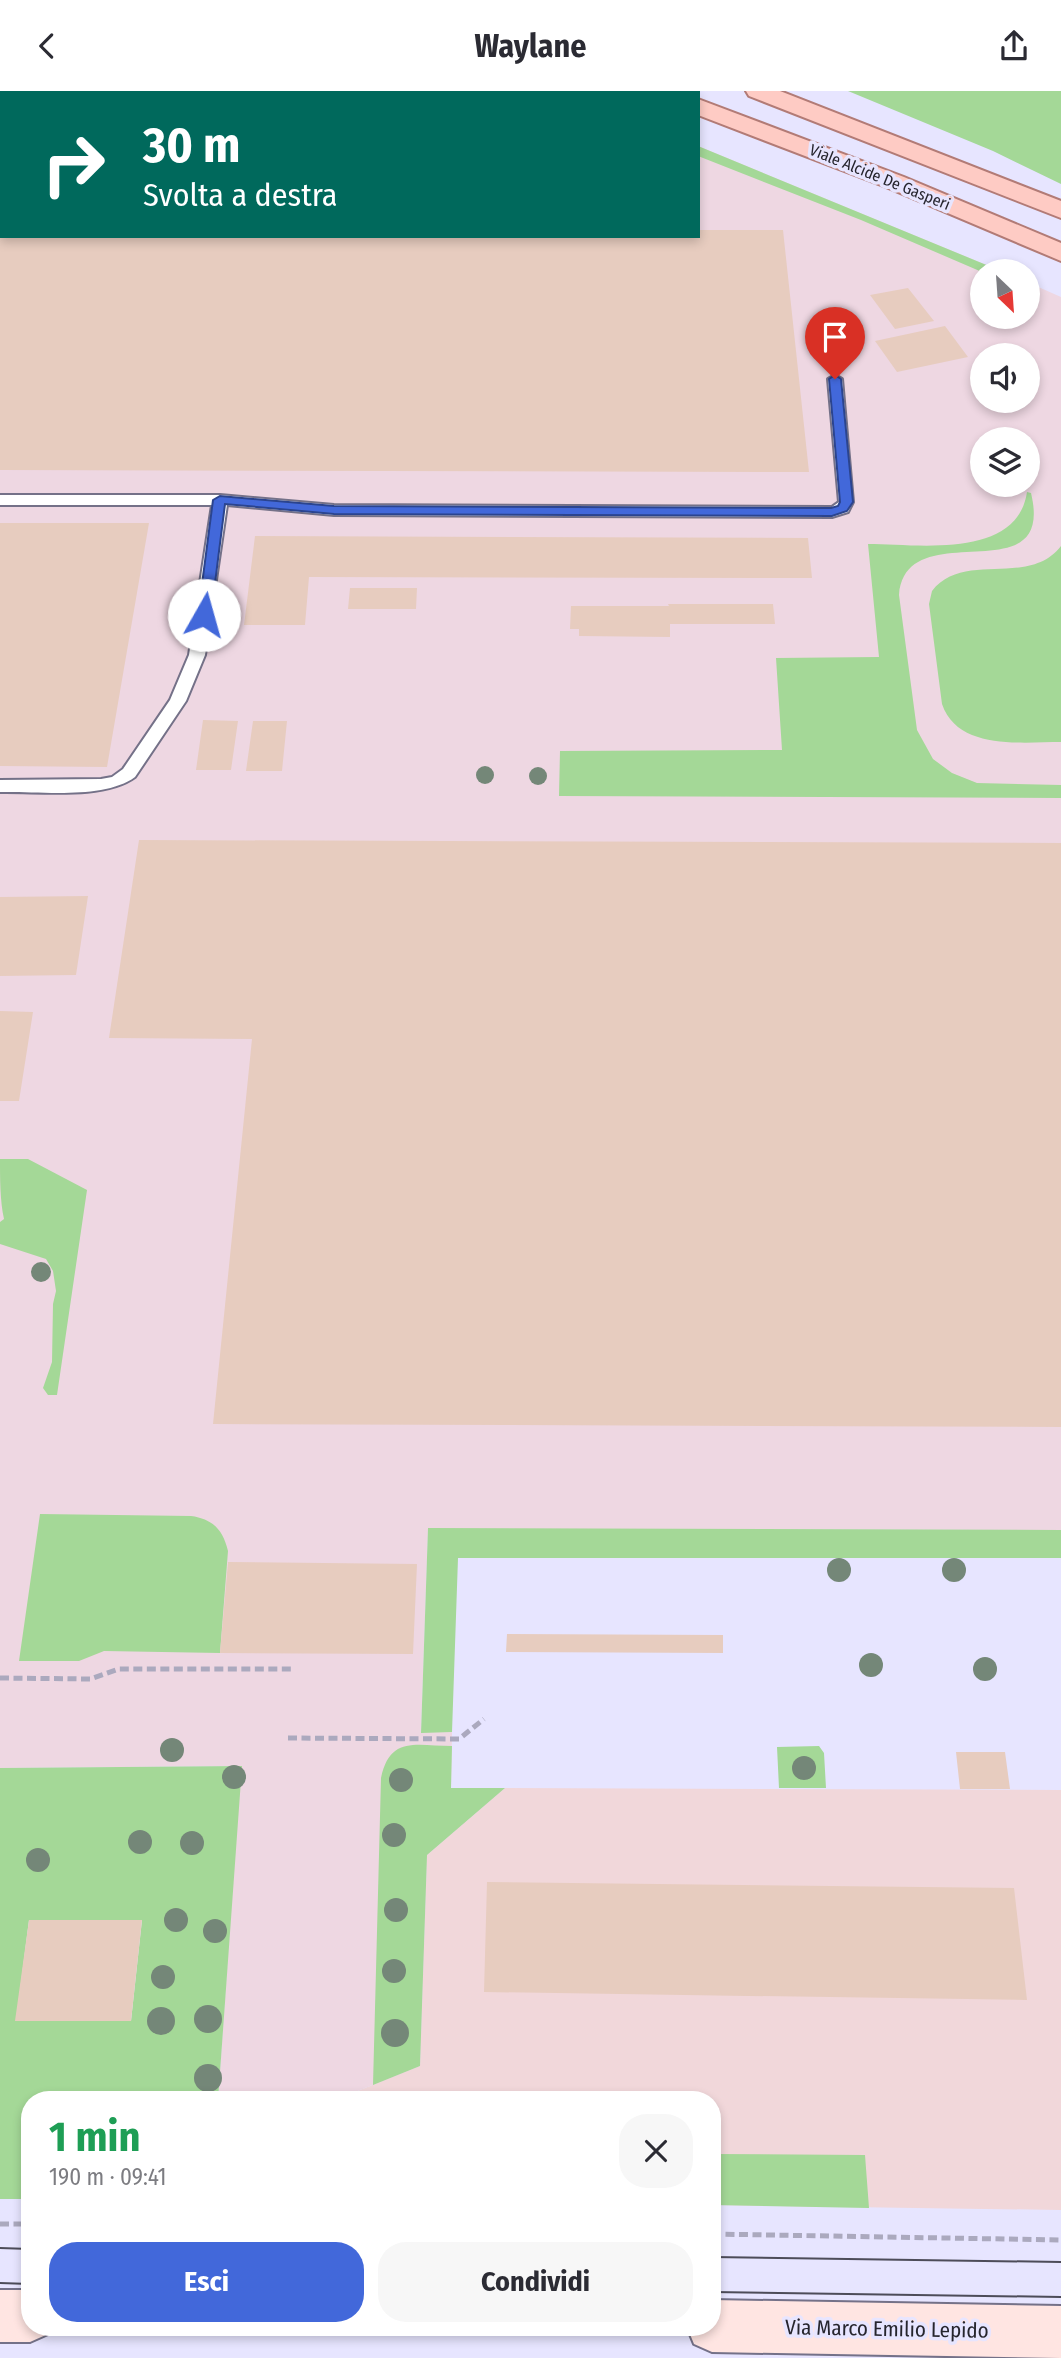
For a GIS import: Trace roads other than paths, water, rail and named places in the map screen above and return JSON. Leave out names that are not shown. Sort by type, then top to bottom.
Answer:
[{"type":"main road","points":[[758,91],[1061,210]]},
{"type":"main road","name":"Viale Alcide De Gasperi","points":[[700,107],[895,182],[1061,253]]},
{"type":"main road","points":[[0,2316],[21,2316]]},
{"type":"main road","name":"Via Marco Emilio Lepido","points":[[721,2326],[1061,2332]]},
{"type":"lane","points":[[0,500],[220,500],[334,510],[832,512],[843,509],[846,502],[835,379]]},
{"type":"lane","points":[[0,786],[101,785],[117,782],[129,773],[178,701],[197,655],[220,500]]},
{"type":"tram line","points":[[0,2248],[21,2249]]},
{"type":"tram line","points":[[721,2257],[1061,2262]]},
{"type":"tram line","points":[[0,2283],[21,2284]]},
{"type":"tram line","points":[[721,2292],[1061,2297]]}]
